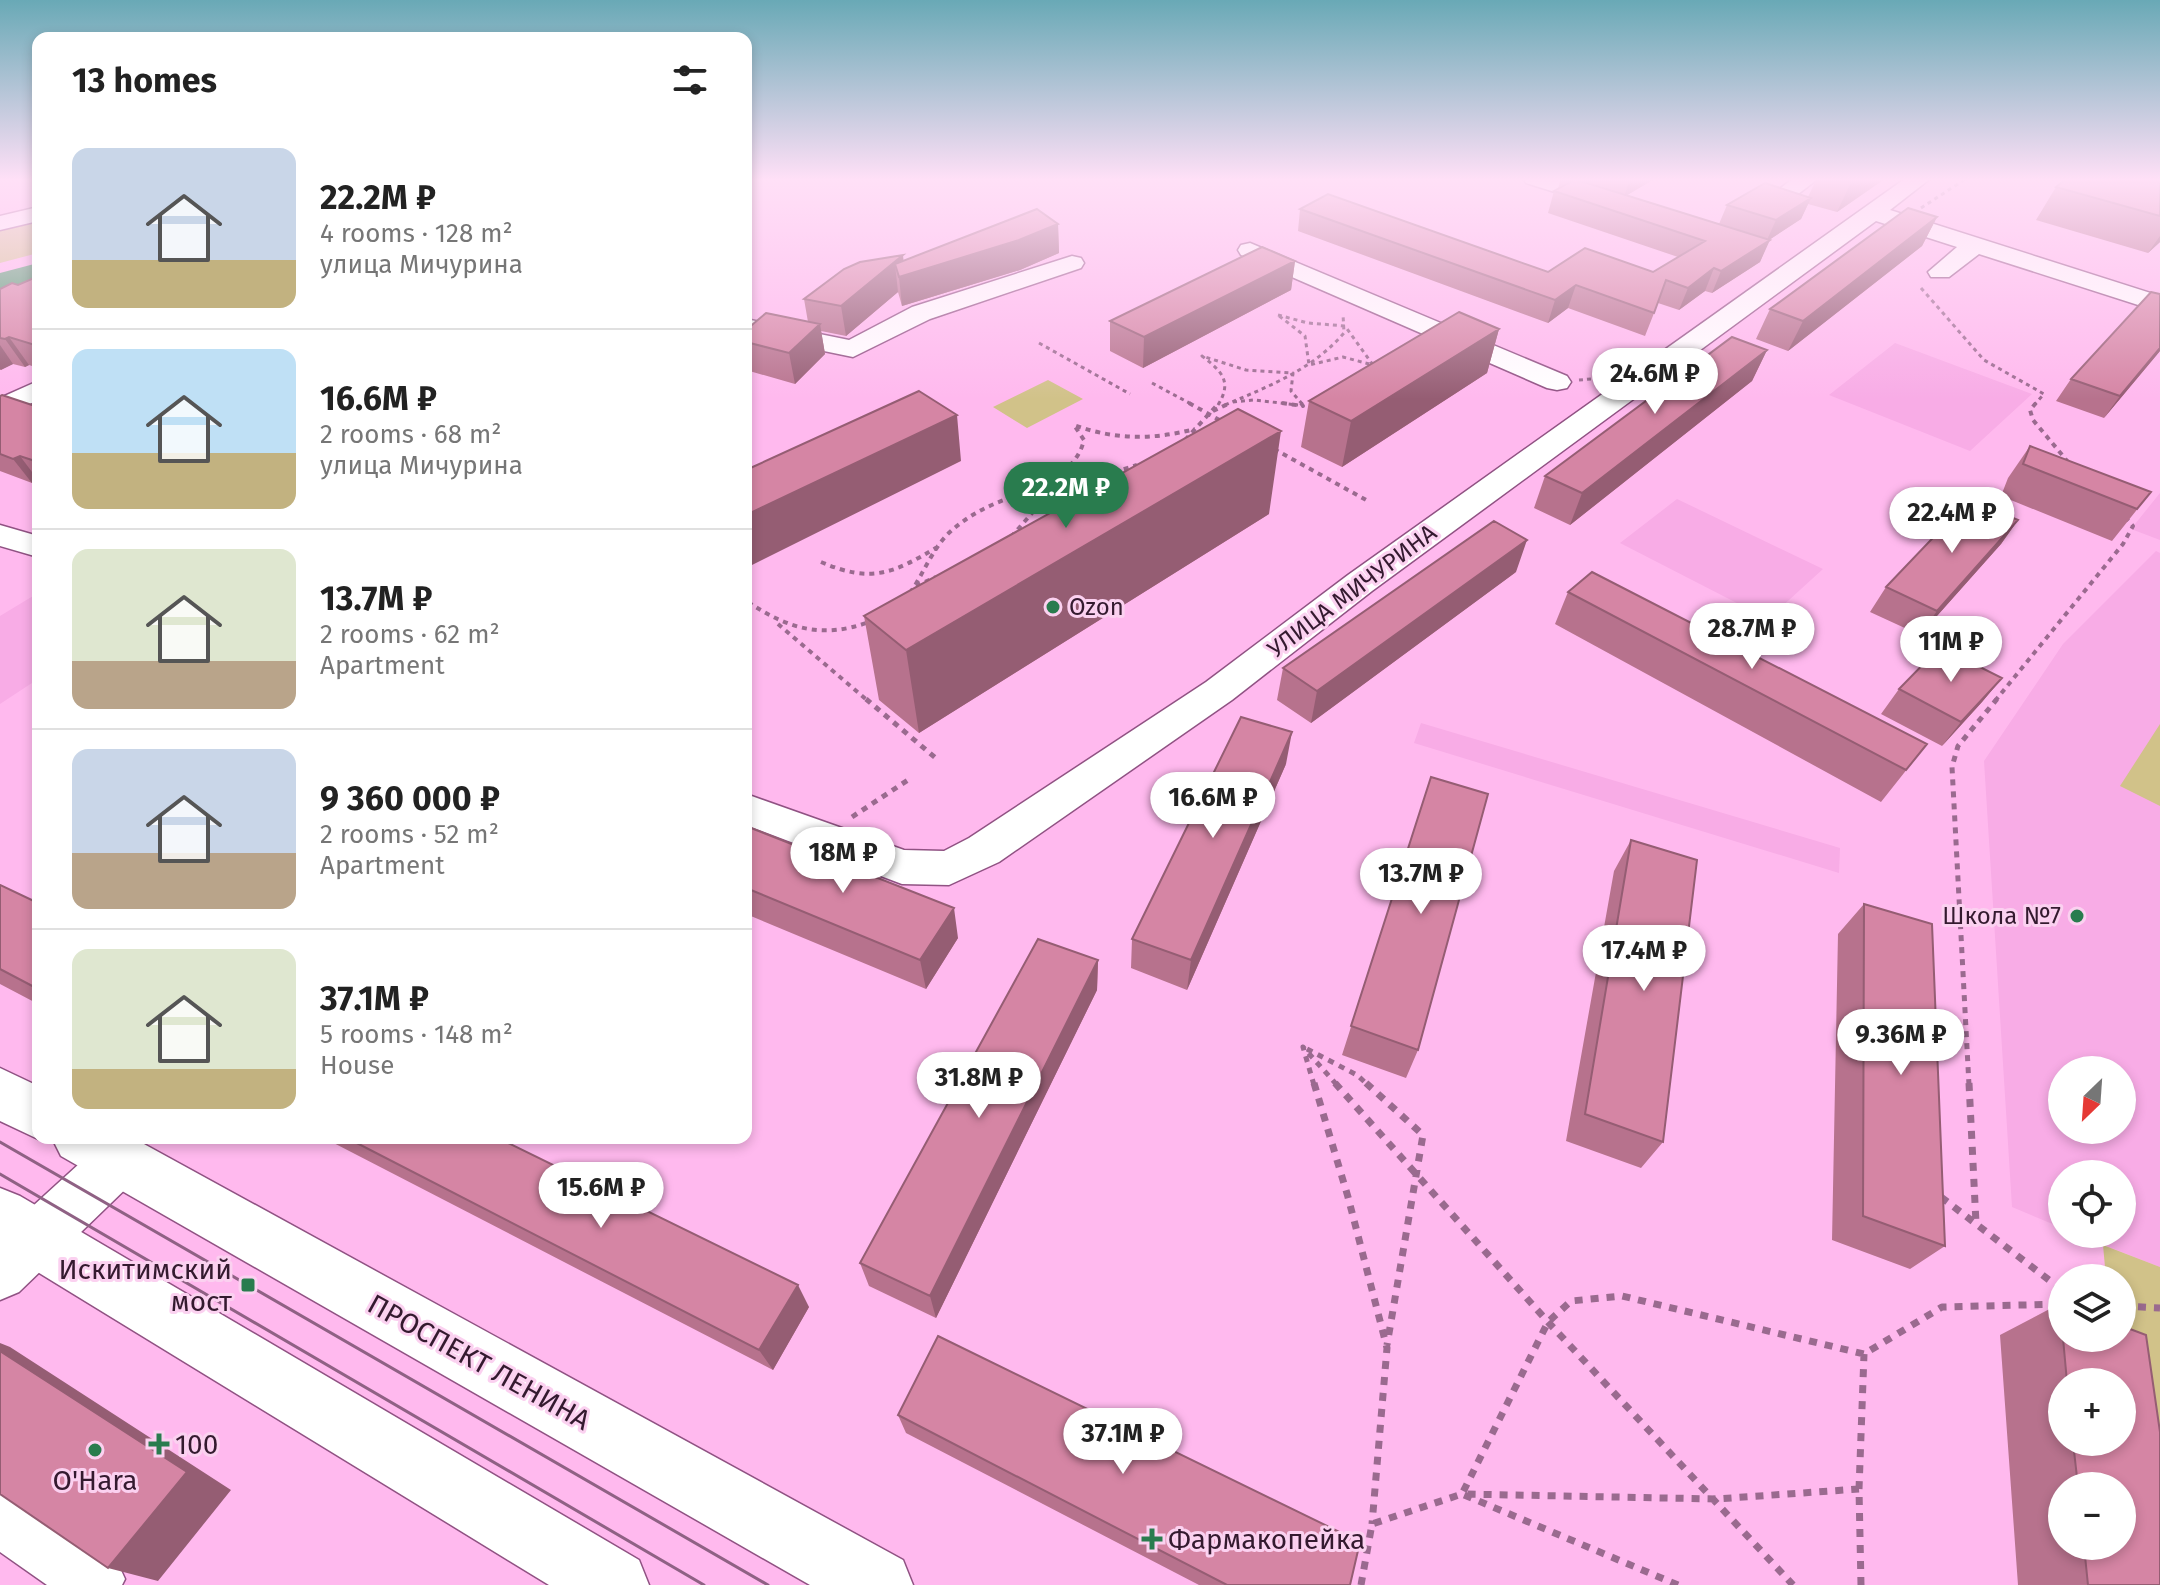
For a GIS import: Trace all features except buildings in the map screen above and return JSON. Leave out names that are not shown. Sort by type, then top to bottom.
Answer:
[{"type":"main road","points":[[0,1093],[32,1111]]},
{"type":"main road","name":"ПРОСПЕКТ ЛЕНИНА","points":[[100,1149],[878,1585]]},
{"type":"main road","points":[[13,1243],[614,1585]]},
{"type":"street","points":[[1254,252],[1557,382]]},
{"type":"street","name":"УЛИЦА МИЧУРИНА","points":[[752,811],[902,867],[949,868],[984,850],[1219,691],[1803,252]]},
{"type":"street","points":[[1931,280],[1966,252]]},
{"type":"street","points":[[1997,252],[2160,304]]},
{"type":"street","points":[[758,329],[853,349],[921,313],[1072,263]]},
{"type":"street","points":[[1394,313],[1419,299]]},
{"type":"street","points":[[0,409],[32,392]]},
{"type":"street","points":[[0,535],[32,545]]},
{"type":"street","points":[[13,1243],[100,1149]]},
{"type":"street","points":[[0,1515],[93,1579]]},
{"type":"path","points":[[1931,280],[1984,360],[2044,394],[2030,410],[2033,420],[2073,468]]},
{"type":"path","points":[[1209,414],[1326,354],[1344,333],[1341,305]]},
{"type":"path","points":[[1278,315],[1308,323],[1345,326],[1373,365],[1343,357],[1309,365],[1305,336],[1278,315]]},
{"type":"path","points":[[1039,343],[1130,394]]},
{"type":"path","points":[[1173,448],[1196,429],[1222,400],[1227,379],[1223,372],[1202,356],[1246,370],[1293,373]]},
{"type":"path","points":[[1233,402],[1254,400],[1303,406],[1291,391],[1293,373]]},
{"type":"path","points":[[1152,383],[1230,425]]},
{"type":"path","points":[[1034,492],[1075,463],[1083,451],[1084,440],[1074,425],[1095,434],[1132,440],[1160,439],[1196,429]]},
{"type":"path","points":[[1264,444],[1368,501]]},
{"type":"path","points":[[906,599],[950,532],[974,516],[1005,500],[1141,464]]},
{"type":"path","points":[[1007,545],[1025,519],[1089,478]]},
{"type":"path","points":[[1976,1223],[1952,767],[1958,746],[2123,544],[2133,526],[2114,507]]},
{"type":"path","points":[[821,562],[843,573],[866,577],[894,572],[940,545]]},
{"type":"path","points":[[914,587],[940,575]]},
{"type":"path","points":[[752,605],[938,760]]},
{"type":"path","points":[[854,628],[882,616]]},
{"type":"path","points":[[774,621],[820,633],[854,628],[876,629]]},
{"type":"path","points":[[852,817],[911,778]]},
{"type":"path","points":[[1303,1047],[1548,1322],[1793,1585]]},
{"type":"path","points":[[1303,1047],[1357,1075],[1423,1135],[1387,1348],[1372,1524],[1361,1585]]},
{"type":"path","points":[[1303,1047],[1348,1197],[1387,1348]]},
{"type":"path","points":[[1941,1197],[2048,1279]]},
{"type":"path","points":[[1462,1494],[1548,1322],[1571,1301],[1622,1296],[1864,1354],[1942,1307],[2048,1304]]},
{"type":"path","points":[[2136,1307],[2160,1308]]},
{"type":"path","points":[[1861,1585],[1859,1489],[1864,1354]]},
{"type":"path","points":[[1372,1524],[1462,1494],[1716,1499],[1859,1489]]},
{"type":"path","points":[[1462,1494],[1678,1585]]},
{"type":"shaded area","points":[[0,252],[32,252],[32,255],[0,263]]},
{"type":"shaded area","points":[[1895,343],[2032,394],[1970,451],[1829,395]]},
{"type":"shaded area","points":[[1048,380],[1083,399],[1027,428],[993,407]]},
{"type":"shaded area","points":[[2160,493],[2160,540],[2131,529]]},
{"type":"shaded area","points":[[1677,499],[1823,569],[1768,619],[1620,543]]},
{"type":"shaded area","name":"Школа №7","points":[[2156,551],[2160,553],[2160,1267],[2112,1248],[2136,1248],[2136,1160],[2048,1160],[2048,1222],[2012,1207],[1984,761],[2063,644]]},
{"type":"shaded area","points":[[32,597],[32,683],[0,704],[0,616]]},
{"type":"shaded area","points":[[1421,723],[1840,848],[1839,873],[1414,743]]},
{"type":"shaded area","points":[[2160,724],[2160,806],[2120,786]]},
{"type":"shaded area","points":[[2103,1248],[2111,1248],[2160,1267],[2160,1585],[2136,1456],[2136,1368],[2122,1368],[2122,1352],[2136,1352],[2136,1264],[2105,1264]]},
{"type":"waterway","points":[[0,282],[32,274]]},
{"type":"tram line","points":[[0,1142],[768,1585]]},
{"type":"tram line","points":[[0,1174],[704,1585]]},
{"type":"place","name":"Ozon","points":[[1053,607]]},
{"type":"place","name":"Школа №7","points":[[2077,916]]},
{"type":"place","name":"Искитимский мост","points":[[248,1285]]},
{"type":"place","name":"100","points":[[159,1444]]},
{"type":"place","name":"O'Hara","points":[[95,1450]]},
{"type":"place","name":"Фармакопейка","points":[[1152,1539]]}]
